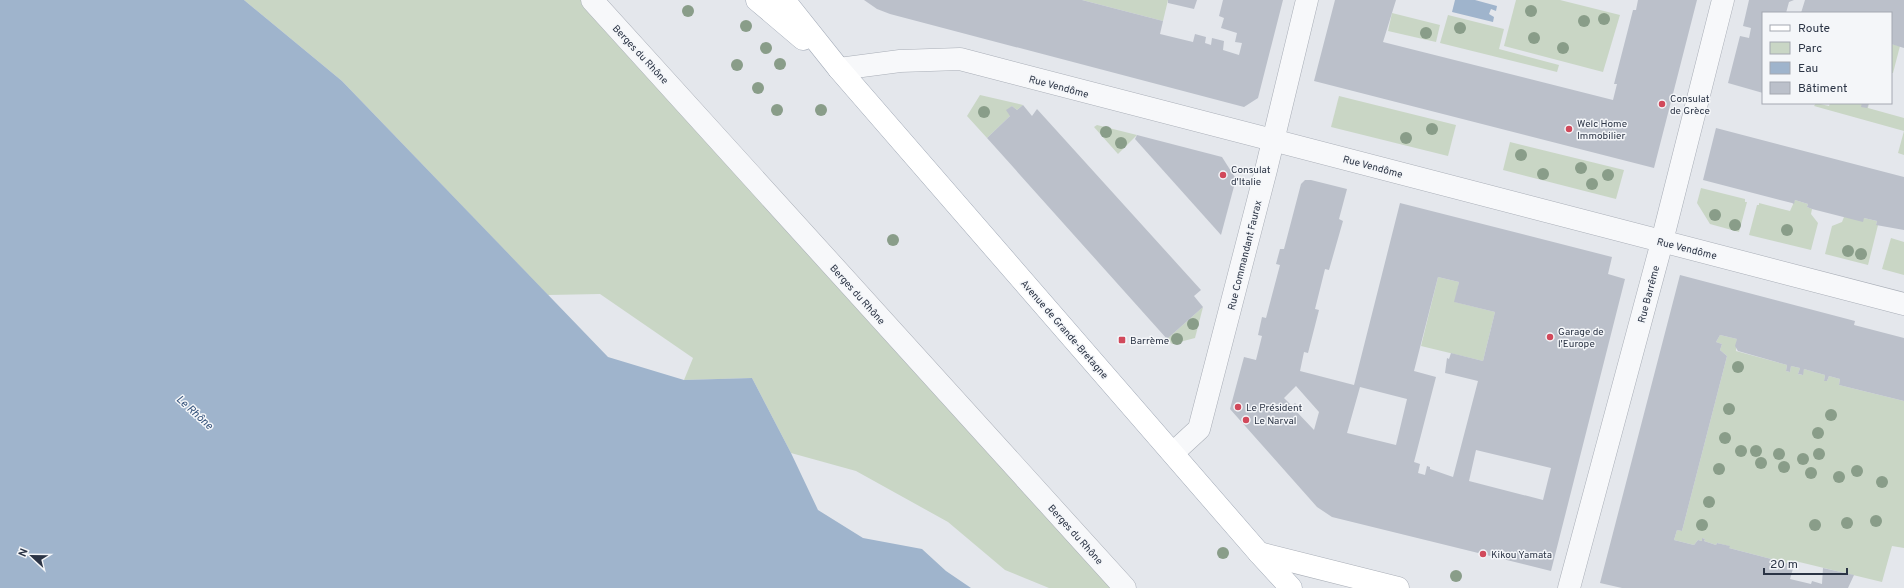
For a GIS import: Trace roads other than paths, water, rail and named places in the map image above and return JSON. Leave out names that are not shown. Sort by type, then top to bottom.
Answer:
[{"type":"main road","points":[[757,0],[839,69]]},
{"type":"main road","name":"Avenue de Grande-Bretagne","points":[[770,0],[839,69]]},
{"type":"main road","name":"Avenue de Grande-Bretagne","points":[[784,0],[839,69],[1291,588]]},
{"type":"main road","points":[[1259,553],[1398,588]]},
{"type":"street","name":"Berges du Rhône","points":[[592,0],[1125,588]]},
{"type":"street","name":"Rue Commandant Faurax","points":[[1173,453],[1199,429],[1273,140],[1307,0]]},
{"type":"street","name":"Rue Barrême","points":[[1570,588],[1662,241],[1723,0]]},
{"type":"street","name":"Rue Vendôme","points":[[839,69],[900,61],[960,59],[1904,304]]},
{"type":"water","name":"Le Rhône","points":[[0,0],[244,0],[342,81],[608,357],[684,380],[752,378],[791,453],[818,510],[863,538],[922,549],[946,571],[971,588],[0,588]]},
{"type":"water","points":[[1455,0],[1475,0],[1497,6],[1496,11],[1491,9],[1489,14],[1494,17],[1493,22],[1452,12]]},
{"type":"place","name":"Consulat de Grèce","points":[[1662,104]]},
{"type":"place","name":"Welc Home Immobilier","points":[[1569,129]]},
{"type":"place","name":"Consulat d'Italie","points":[[1223,175]]},
{"type":"place","name":"Garage de l'Europe","points":[[1550,337]]},
{"type":"place","name":"Barrème","points":[[1122,340]]},
{"type":"place","name":"Le Président","points":[[1238,407]]},
{"type":"place","name":"Le Narval","points":[[1246,420]]},
{"type":"place","name":"Kikou Yamata","points":[[1483,554]]}]
